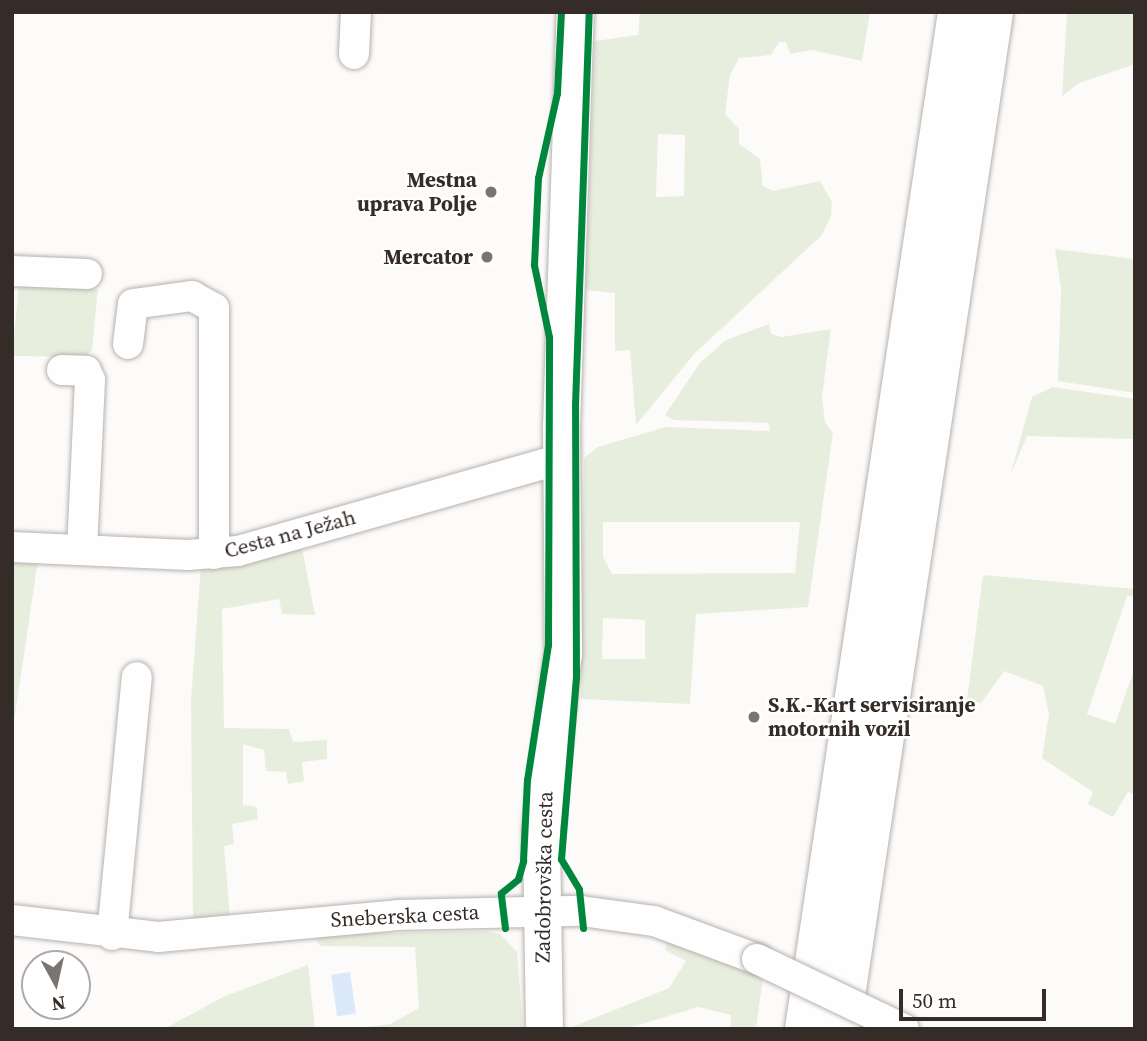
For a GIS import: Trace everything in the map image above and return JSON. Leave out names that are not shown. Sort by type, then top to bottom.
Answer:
[{"type":"highway","points":[[932,12],[921,117],[933,187]]},
{"type":"highway","points":[[804,1029],[933,187],[957,12]]},
{"type":"highway","points":[[841,1029],[994,12]]},
{"type":"main road","name":"Zadobrovška cesta","points":[[544,1029],[541,911],[544,787],[562,673],[561,459],[575,12]]},
{"type":"street","points":[[354,54],[356,12]]},
{"type":"street","points":[[12,271],[87,274]]},
{"type":"street","points":[[128,344],[128,312],[143,300],[192,296],[214,308],[214,554]]},
{"type":"street","points":[[62,370],[86,371],[90,380],[82,550]]},
{"type":"street","name":"Cesta na Ježah","points":[[12,547],[214,554],[561,459]]},
{"type":"street","points":[[112,935],[137,677]]},
{"type":"street","name":"Sneberska cesta","points":[[12,920],[112,935],[175,937],[352,918],[541,911],[654,921],[757,959],[904,1029]]},
{"type":"green space","points":[[640,12],[870,12],[862,61],[812,50],[790,54],[786,42],[779,42],[771,55],[739,58],[730,75],[725,114],[739,129],[739,144],[760,159],[763,186],[773,191],[820,181],[832,202],[831,216],[822,235],[695,353],[636,425],[630,350],[615,351],[615,293],[586,290],[595,41],[638,35]],"holes":[[[658,134],[685,135],[684,196],[656,197]]]},
{"type":"green space","points":[[1067,12],[1135,12],[1135,64],[1079,83],[1062,96]]},
{"type":"green space","points":[[1055,249],[1135,259],[1135,393],[1058,381],[1061,289]]},
{"type":"green space","points":[[19,286],[98,289],[92,350],[84,357],[12,356]]},
{"type":"green space","points":[[769,324],[771,334],[782,337],[831,329],[822,396],[825,422],[833,433],[808,607],[696,614],[690,704],[581,699],[584,458],[598,447],[666,427],[770,431],[769,423],[674,420],[665,415],[699,364],[726,340]],"holes":[[[603,522],[800,522],[795,573],[612,574],[603,557]],[[603,618],[645,620],[645,659],[602,659]]]},
{"type":"green space","points":[[1053,387],[1135,399],[1135,439],[1027,436],[1010,476],[1032,397]]},
{"type":"green space","points":[[301,543],[315,615],[282,614],[279,599],[222,609],[224,728],[289,729],[293,742],[327,740],[327,759],[302,762],[304,781],[288,784],[286,772],[266,771],[264,750],[243,744],[243,805],[257,807],[258,819],[232,824],[234,844],[224,846],[230,917],[193,920],[191,700],[201,565]]},
{"type":"green space","points":[[12,550],[39,553],[12,735]]},
{"type":"green space","points":[[983,575],[1135,589],[1135,597],[1127,596],[1087,714],[1115,724],[1135,667],[1135,795],[1128,792],[1113,817],[1088,804],[1093,792],[1042,758],[1049,714],[1043,686],[1004,671],[981,703],[967,700]]},
{"type":"green space","points":[[484,931],[500,934],[517,952],[523,1029],[351,1029],[390,1024],[419,1008],[415,947],[320,946],[313,935]]},
{"type":"green space","points":[[667,942],[763,978],[756,1029],[730,1029],[731,1015],[698,1007],[625,1029],[567,1029],[669,988],[686,961],[665,950]]},
{"type":"green space","points":[[308,965],[315,1029],[164,1029],[223,997]]},
{"type":"water","points":[[350,972],[356,1014],[337,1016],[331,975]]},
{"type":"cycle path","points":[[505,928],[501,893],[518,879],[523,861],[527,780],[548,645],[549,337],[534,265],[538,178],[557,93],[561,12]]},
{"type":"cycle path","points":[[583,928],[579,889],[561,859],[576,678],[575,405],[589,12]]},
{"type":"place","name":"Mestna uprava Polje","points":[[491,192]]},
{"type":"place","name":"Mercator","points":[[487,257]]},
{"type":"place","name":"S.K.-Kart servisiranje motornih vozil","points":[[754,717]]}]
